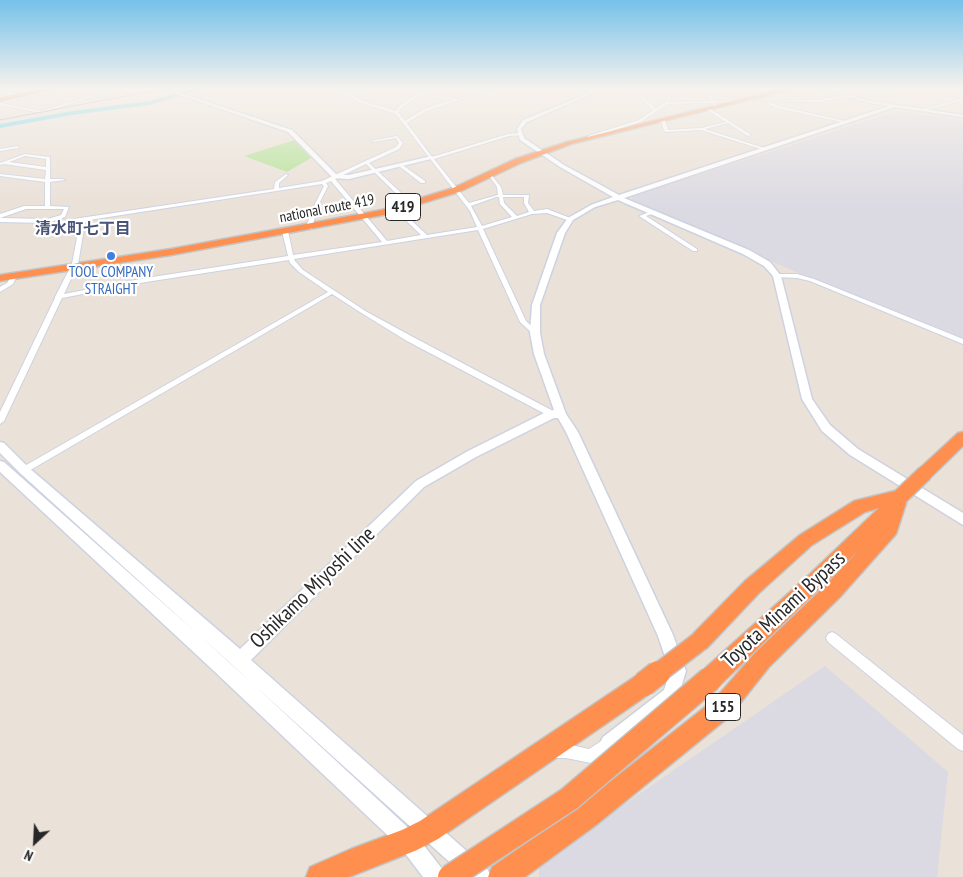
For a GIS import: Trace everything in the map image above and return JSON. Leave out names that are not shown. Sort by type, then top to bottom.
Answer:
[{"type":"highway","name":"national route 419","points":[[0,278],[311,227],[397,209],[456,190],[540,152],[626,129]]},
{"type":"highway","name":"Toyota Minami Bypass","points":[[450,877],[569,799],[710,679],[817,580],[963,437]]},
{"type":"highway","points":[[320,877],[351,862],[408,841],[429,830],[644,684],[700,641],[752,587],[806,540],[860,506],[900,497]]},
{"type":"highway","name":"155","points":[[502,877],[587,816],[722,708],[762,660],[833,591],[890,529],[900,497]]},
{"type":"street","points":[[284,129],[290,131],[335,178],[386,243]]},
{"type":"street","points":[[410,129],[468,205],[523,322],[535,333]]},
{"type":"street","points":[[520,129],[520,134],[526,142],[582,178],[619,198],[746,252],[767,264],[777,276],[806,399],[826,428],[854,452],[963,520]]},
{"type":"street","points":[[589,138],[619,129]]},
{"type":"street","points":[[665,129],[666,131],[701,129],[765,149]]},
{"type":"street","points":[[740,129],[749,135]]},
{"type":"street","points":[[544,752],[566,751],[591,756],[671,695],[678,671],[665,636],[576,441],[556,414],[539,354],[535,333],[536,305],[561,232],[570,219],[586,209],[826,129]]},
{"type":"street","points":[[677,131],[679,137]]},
{"type":"street","points":[[40,232],[68,222],[323,182],[432,158],[501,137],[520,134]]},
{"type":"street","points":[[335,178],[398,148],[401,143],[397,137],[373,141]]},
{"type":"street","points":[[0,150],[18,146]]},
{"type":"street","points":[[1,164],[34,152]]},
{"type":"street","points":[[25,155],[48,158],[47,207]]},
{"type":"street","points":[[0,157],[15,159]]},
{"type":"street","points":[[366,162],[411,205]]},
{"type":"street","points":[[1,164],[48,169]]},
{"type":"street","points":[[401,165],[423,182]]},
{"type":"street","points":[[276,190],[277,183],[286,174]]},
{"type":"street","points":[[490,174],[500,187],[502,203],[516,218]]},
{"type":"street","points":[[1,176],[48,182],[63,180]]},
{"type":"street","points":[[311,227],[310,224],[317,204],[326,186],[323,182]]},
{"type":"street","points":[[468,205],[501,196],[527,196],[526,203],[532,213]]},
{"type":"street","points":[[0,216],[24,208],[68,206],[63,216],[48,221],[0,220]]},
{"type":"street","points":[[397,209],[426,237]]},
{"type":"street","points":[[58,298],[146,280],[480,228],[532,213],[546,211],[570,219]]},
{"type":"street","points":[[654,212],[642,216],[695,250]]},
{"type":"street","points":[[0,421],[73,267],[82,222],[87,219]]},
{"type":"street","points":[[285,231],[292,262],[295,266],[332,292],[410,338],[556,414]]},
{"type":"street","points":[[0,290],[10,284],[14,276]]},
{"type":"street","points":[[777,276],[797,276],[812,280],[963,342]]},
{"type":"street","points":[[24,470],[332,292]]},
{"type":"street","name":"Oshikamo Miyoshi line","points":[[481,877],[240,660],[420,484],[472,454],[556,414]]},
{"type":"street","points":[[0,446],[24,470],[240,660]]},
{"type":"street","points":[[0,465],[221,666],[408,841],[436,877]]},
{"type":"street","points":[[832,638],[963,744]]},
{"type":"street","points":[[587,816],[593,786],[609,743]]},
{"type":"shaded area","points":[[842,129],[963,129],[963,344],[632,201],[632,196]]},
{"type":"shaded area","points":[[825,666],[948,772],[937,877],[539,877],[539,863]]},
{"type":"green space","points":[[295,140],[311,158],[287,172],[244,156]]},
{"type":"place","name":"TOOL COMPANY STRAIGHT","points":[[111,256]]},
{"type":"district","name":"清水町七丁目","points":[[83,229]]}]
